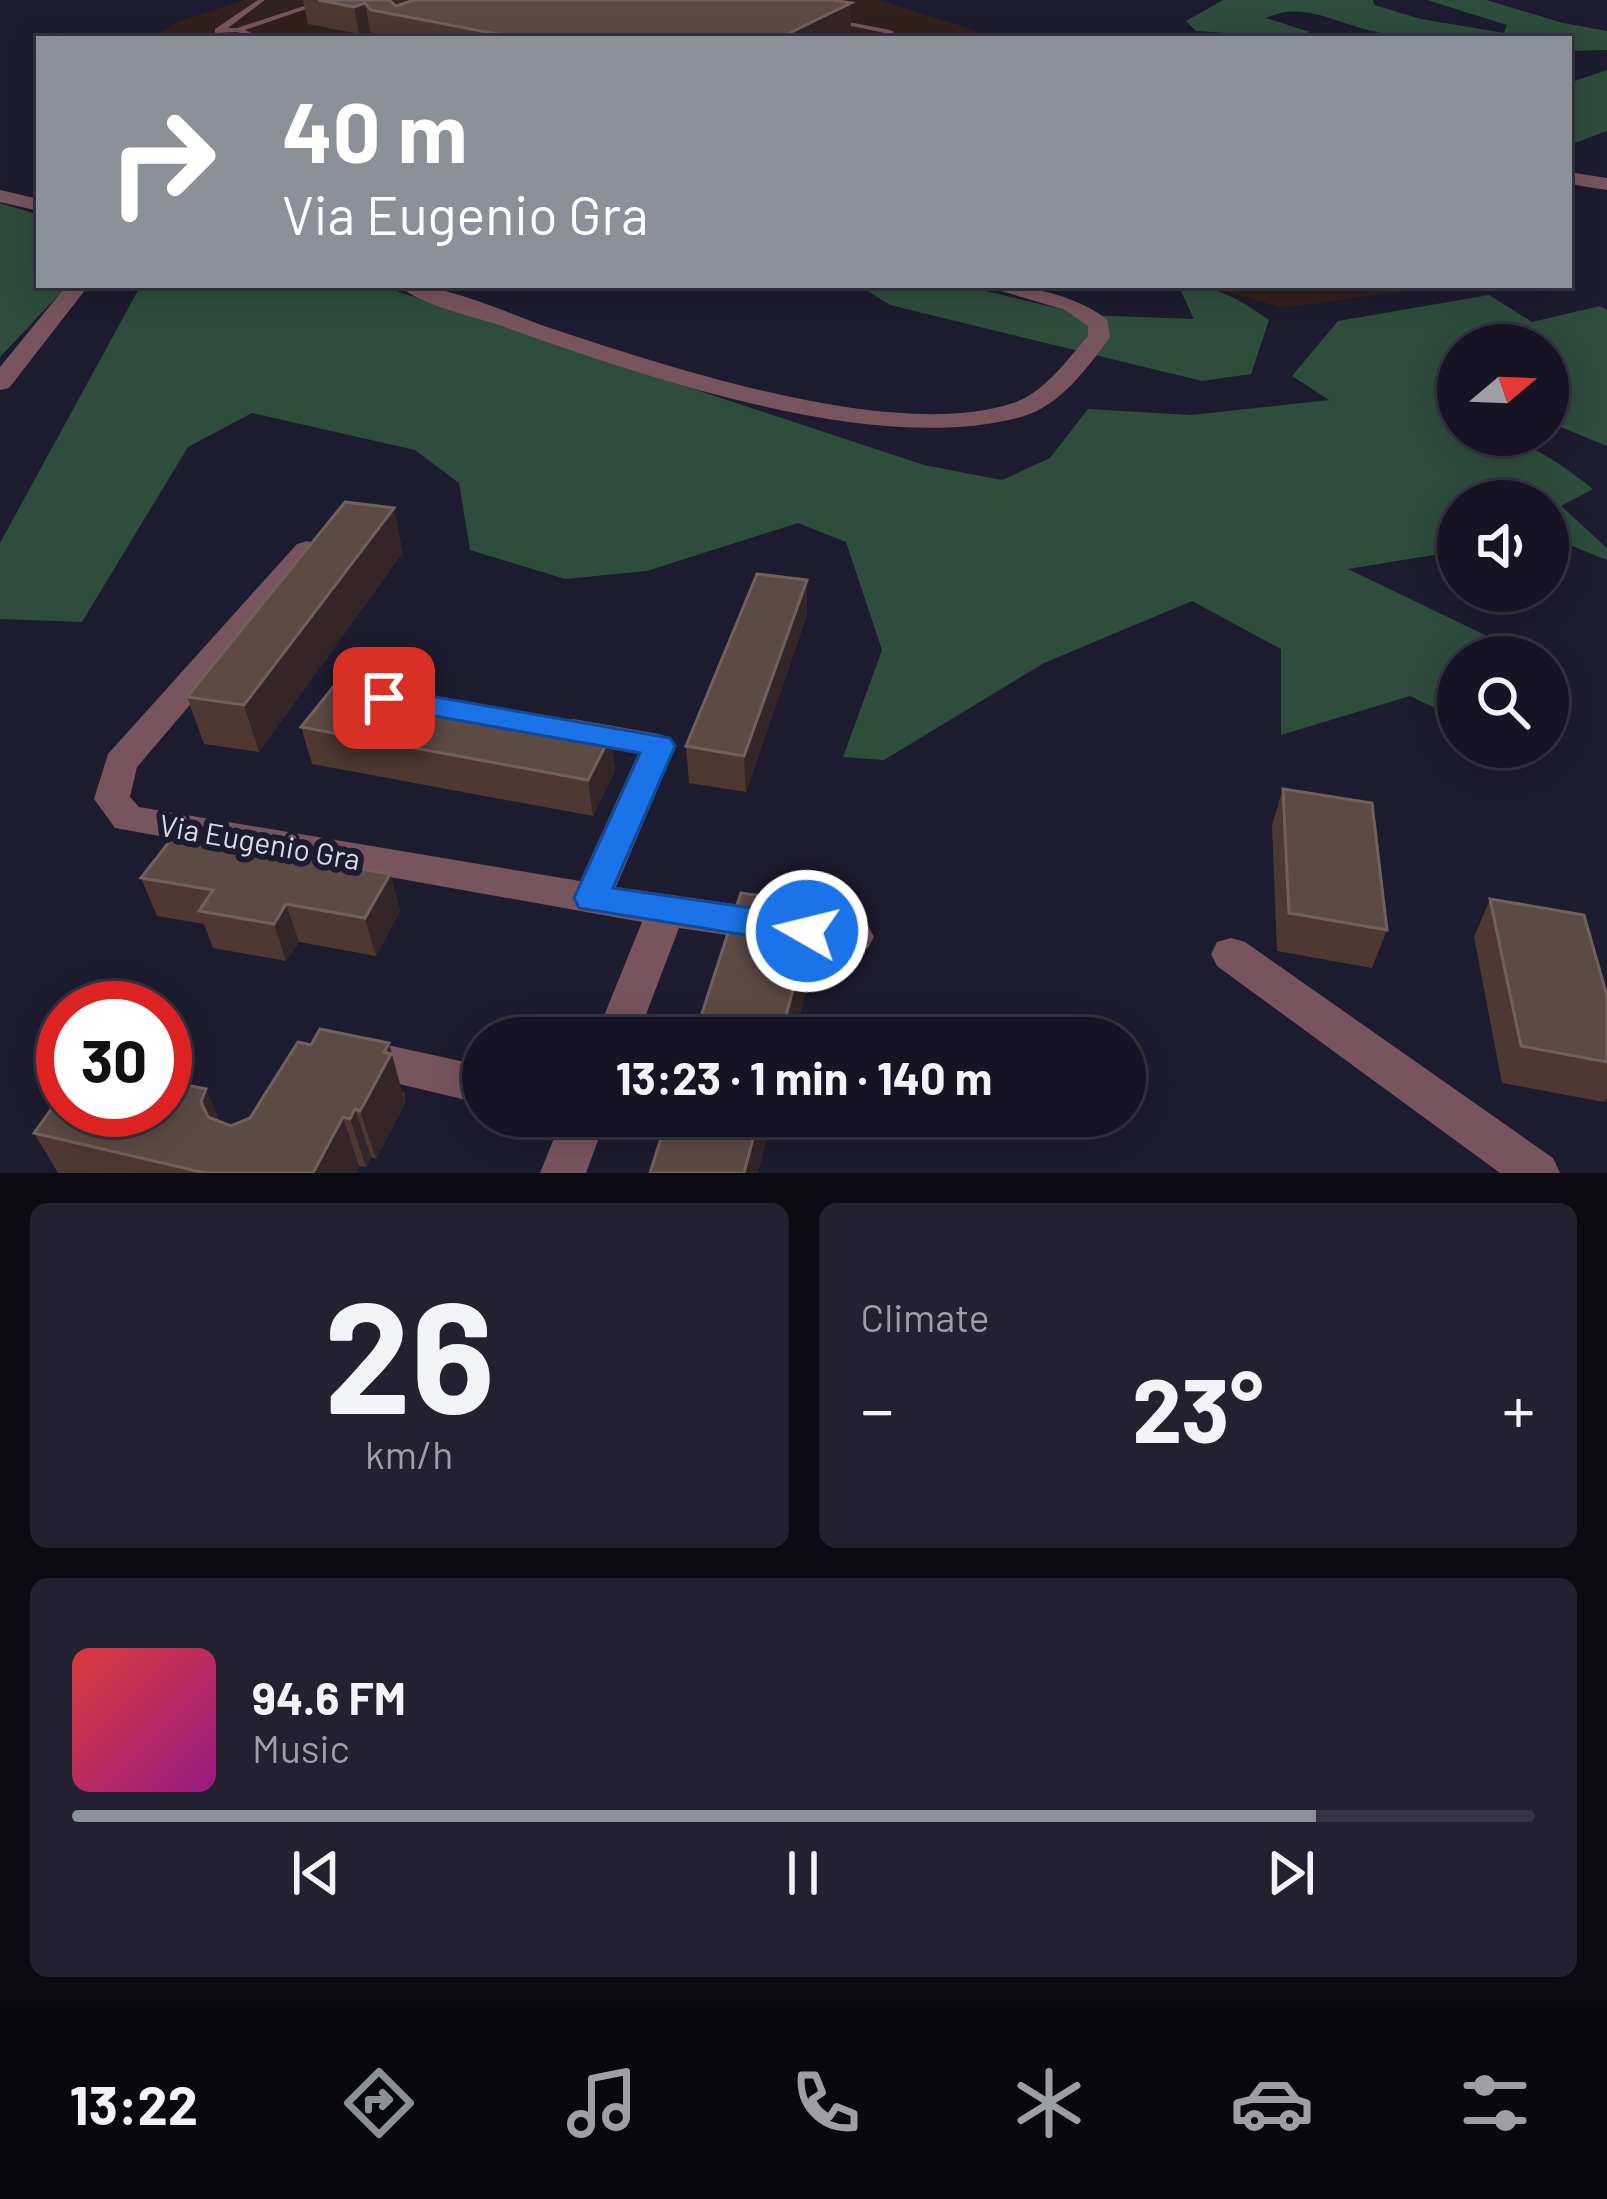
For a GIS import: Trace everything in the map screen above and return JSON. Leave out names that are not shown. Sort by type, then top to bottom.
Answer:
[{"type":"street","points":[[1572,178],[1607,184]]},
{"type":"street","points":[[0,196],[36,205]]},
{"type":"street","points":[[0,383],[79,288]]},
{"type":"street","points":[[418,288],[697,378],[860,415],[936,423],[987,418],[1033,404],[1100,334],[1096,320],[1079,308],[1003,288]]},
{"type":"street","name":"Via Eugenio Gra","points":[[307,550],[128,752],[113,781],[116,807],[128,819],[666,911],[854,937]]},
{"type":"street","points":[[544,726],[659,746],[591,898]]},
{"type":"street","points":[[624,1017],[666,911]]},
{"type":"street","points":[[1232,954],[1537,1173]]},
{"type":"street","points":[[312,1048],[462,1080]]},
{"type":"street","points":[[563,1173],[578,1137]]},
{"type":"lane","points":[[220,35],[262,0]]},
{"type":"lane","points":[[220,35],[329,0]]},
{"type":"lane","points":[[819,19],[890,32],[887,36]]},
{"type":"lane","points":[[238,30],[253,36]]},
{"type":"shaded area","points":[[245,0],[878,0],[993,36],[153,36],[178,22]]},
{"type":"shaded area","points":[[1213,288],[1420,288],[1419,289],[1283,308]]},
{"type":"green space","points":[[1223,0],[1373,0],[1374,5],[1421,19],[1504,33],[1507,25],[1427,0],[1486,0],[1607,31],[1607,50],[1572,51],[1572,36],[1402,36],[1303,12],[1266,18],[1310,32],[1292,36],[1196,31],[1186,21]]},
{"type":"green space","points":[[1607,70],[1607,131],[1572,144],[1572,82]]},
{"type":"green space","points":[[0,203],[36,214],[36,288],[65,288],[0,357]]},
{"type":"green space","points":[[139,288],[387,288],[924,465],[1002,480],[1050,458],[1088,409],[1191,415],[1329,400],[1292,376],[1338,321],[1489,295],[1532,322],[1600,306],[1607,310],[1607,446],[1569,431],[1569,324],[1437,324],[1437,456],[1545,456],[1593,489],[1569,502],[1569,480],[1437,480],[1437,554],[1348,569],[1485,635],[1437,636],[1437,709],[1410,696],[1281,735],[1281,649],[1192,601],[1044,663],[884,760],[843,757],[882,650],[846,542],[798,523],[647,571],[565,579],[470,550],[459,483],[415,450],[252,413],[188,447],[82,622],[0,619],[0,543]]},
{"type":"green space","points":[[863,288],[973,288],[1085,315],[1194,319],[1179,288],[1207,288],[1269,320],[1251,374],[1202,381],[890,305]]},
{"type":"green space","points":[[1569,513],[1607,548],[1607,560],[1569,545]]},
{"type":"building","points":[[318,0],[389,0],[396,6],[414,0],[851,3],[783,36],[507,36],[371,10],[365,3],[354,7]]},
{"type":"building","points":[[345,502],[394,508],[244,705],[187,697]]},
{"type":"building","points":[[757,574],[807,580],[744,756],[686,746]]},
{"type":"building","points":[[334,686],[611,735],[588,780],[301,727]]},
{"type":"building","points":[[1283,789],[1372,803],[1387,930],[1289,913]]},
{"type":"building","points":[[173,837],[390,874],[365,918],[286,904],[274,924],[199,911],[213,890],[141,878]]},
{"type":"building","points":[[741,893],[816,904],[786,1017],[701,1017]]},
{"type":"building","points":[[1490,899],[1584,915],[1607,996],[1607,1062],[1521,1046]]},
{"type":"building","points":[[320,1029],[389,1043],[384,1052],[391,1054],[360,1111],[355,1109],[350,1119],[343,1117],[313,1173],[205,1173],[51,1137],[192,1137],[192,1086],[206,1089],[201,1102],[208,1117],[231,1126],[250,1118],[298,1042],[311,1045]]},
{"type":"building","points":[[661,1137],[753,1137],[744,1173],[650,1173]]},
{"type":"route","points":[[384,698],[659,746],[591,898],[807,931]]}]
